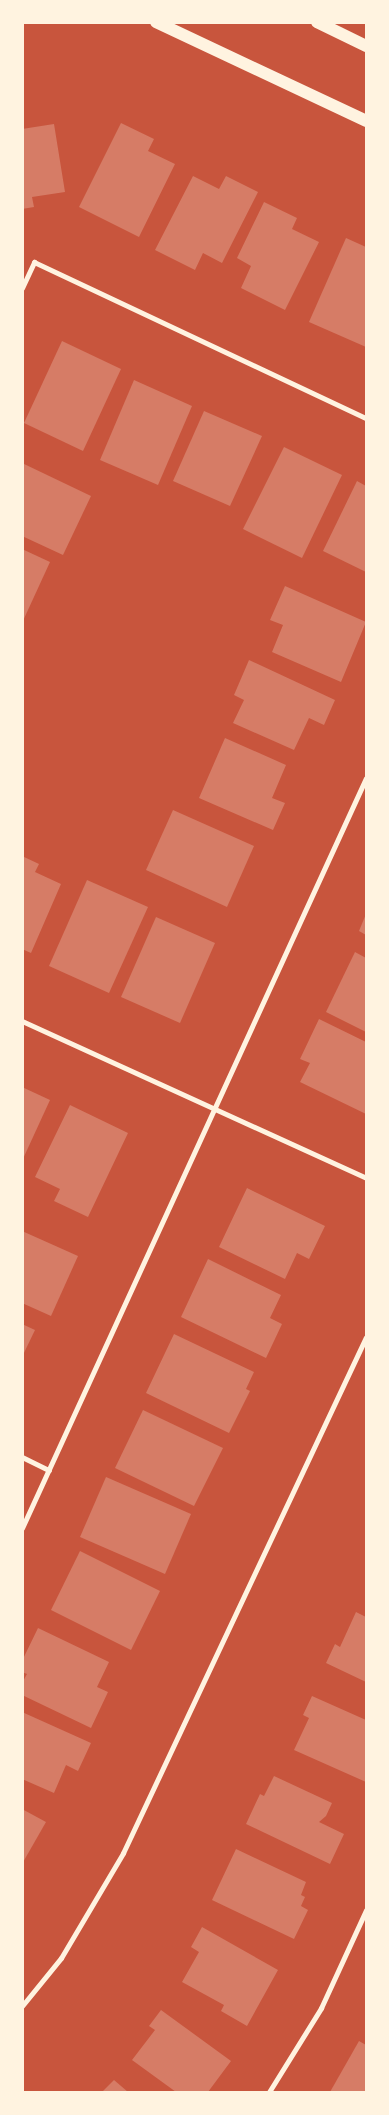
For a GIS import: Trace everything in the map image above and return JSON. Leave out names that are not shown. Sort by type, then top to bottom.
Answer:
[{"type":"main road","points":[[156,22],[366,121]]},
{"type":"main road","points":[[317,22],[366,46]]},
{"type":"street","points":[[22,288],[34,262],[366,418]]},
{"type":"street","points":[[22,1528],[366,778]]},
{"type":"street","points":[[22,1021],[366,1178]]},
{"type":"street","points":[[22,2006],[61,1958],[123,1853],[366,1337]]},
{"type":"street","points":[[22,1457],[49,1470]]},
{"type":"street","points":[[269,2092],[321,2008],[366,1910]]},
{"type":"building","points":[[121,123],[154,139],[148,151],[175,164],[139,237],[79,207]]},
{"type":"building","points":[[54,124],[65,192],[32,197],[34,207],[22,209],[22,129]]},
{"type":"building","points":[[193,176],[219,189],[226,176],[258,192],[222,263],[203,253],[195,270],[155,250]]},
{"type":"building","points":[[264,202],[297,218],[292,229],[319,242],[285,310],[241,288],[251,266],[237,258]]},
{"type":"building","points":[[346,238],[366,247],[366,347],[309,322]]},
{"type":"building","points":[[62,341],[121,369],[83,451],[24,423]]},
{"type":"building","points":[[134,380],[192,406],[158,485],[100,460]]},
{"type":"building","points":[[204,411],[262,436],[230,506],[173,481]]},
{"type":"building","points":[[284,447],[342,475],[302,558],[243,529]]},
{"type":"building","points":[[22,463],[91,496],[63,555],[22,536]]},
{"type":"building","points":[[357,481],[366,486],[366,572],[323,551]]},
{"type":"building","points":[[22,549],[50,562],[22,623]]},
{"type":"building","points":[[285,586],[366,622],[341,682],[272,652],[283,625],[270,620]]},
{"type":"building","points":[[249,660],[335,700],[324,725],[309,718],[294,750],[233,723],[244,700],[234,695]]},
{"type":"building","points":[[225,738],[286,765],[272,798],[285,803],[273,830],[199,798]]},
{"type":"building","points":[[173,810],[254,846],[227,907],[146,870]]},
{"type":"building","points":[[22,856],[39,864],[35,872],[61,884],[31,953],[22,949]]},
{"type":"building","points":[[87,880],[148,907],[109,993],[49,966]]},
{"type":"building","points":[[366,914],[366,935],[359,931]]},
{"type":"building","points":[[156,917],[215,943],[180,1023],[121,997]]},
{"type":"building","points":[[355,952],[366,958],[366,1032],[326,1012]]},
{"type":"building","points":[[319,1019],[366,1042],[366,1114],[300,1082],[310,1063],[300,1059]]},
{"type":"building","points":[[22,1087],[50,1100],[22,1161]]},
{"type":"building","points":[[70,1105],[128,1133],[88,1217],[54,1201],[60,1189],[35,1177]]},
{"type":"building","points":[[247,1188],[325,1226],[309,1259],[297,1253],[285,1279],[219,1247]]},
{"type":"building","points":[[22,1231],[78,1256],[51,1316],[22,1303]]},
{"type":"building","points":[[208,1259],[281,1295],[270,1318],[282,1324],[266,1358],[181,1317]]},
{"type":"building","points":[[22,1324],[35,1330],[22,1357]]},
{"type":"building","points":[[174,1334],[254,1372],[246,1389],[250,1391],[229,1433],[146,1393]]},
{"type":"building","points":[[143,1410],[223,1448],[194,1506],[115,1468]]},
{"type":"building","points":[[106,1477],[191,1514],[165,1574],[80,1537]]},
{"type":"building","points":[[80,1551],[160,1591],[131,1650],[51,1610]]},
{"type":"building","points":[[356,1612],[366,1617],[366,1682],[326,1663],[335,1644],[340,1647]]},
{"type":"building","points":[[38,1628],[109,1662],[97,1687],[108,1692],[91,1728],[22,1695],[22,1683],[27,1674],[22,1672],[22,1661]]},
{"type":"building","points":[[312,1696],[366,1720],[366,1782],[294,1750],[309,1718],[303,1715]]},
{"type":"building","points":[[22,1712],[91,1743],[78,1771],[66,1765],[54,1793],[22,1779]]},
{"type":"building","points":[[274,1776],[332,1803],[326,1816],[319,1822],[344,1834],[330,1864],[246,1824],[260,1794],[264,1796]]},
{"type":"building","points":[[22,1809],[46,1822],[22,1864]]},
{"type":"building","points":[[236,1849],[306,1882],[301,1895],[305,1897],[301,1906],[308,1910],[294,1939],[212,1900]]},
{"type":"building","points":[[202,1927],[278,1970],[247,2026],[221,2011],[224,2005],[182,1982],[199,1952],[191,1947]]},
{"type":"building","points":[[161,2010],[231,2061],[208,2092],[176,2092],[132,2060],[155,2030],[149,2026]]},
{"type":"building","points":[[359,2041],[366,2045],[366,2092],[330,2092]]},
{"type":"building","points":[[114,2080],[128,2092],[102,2092]]}]
